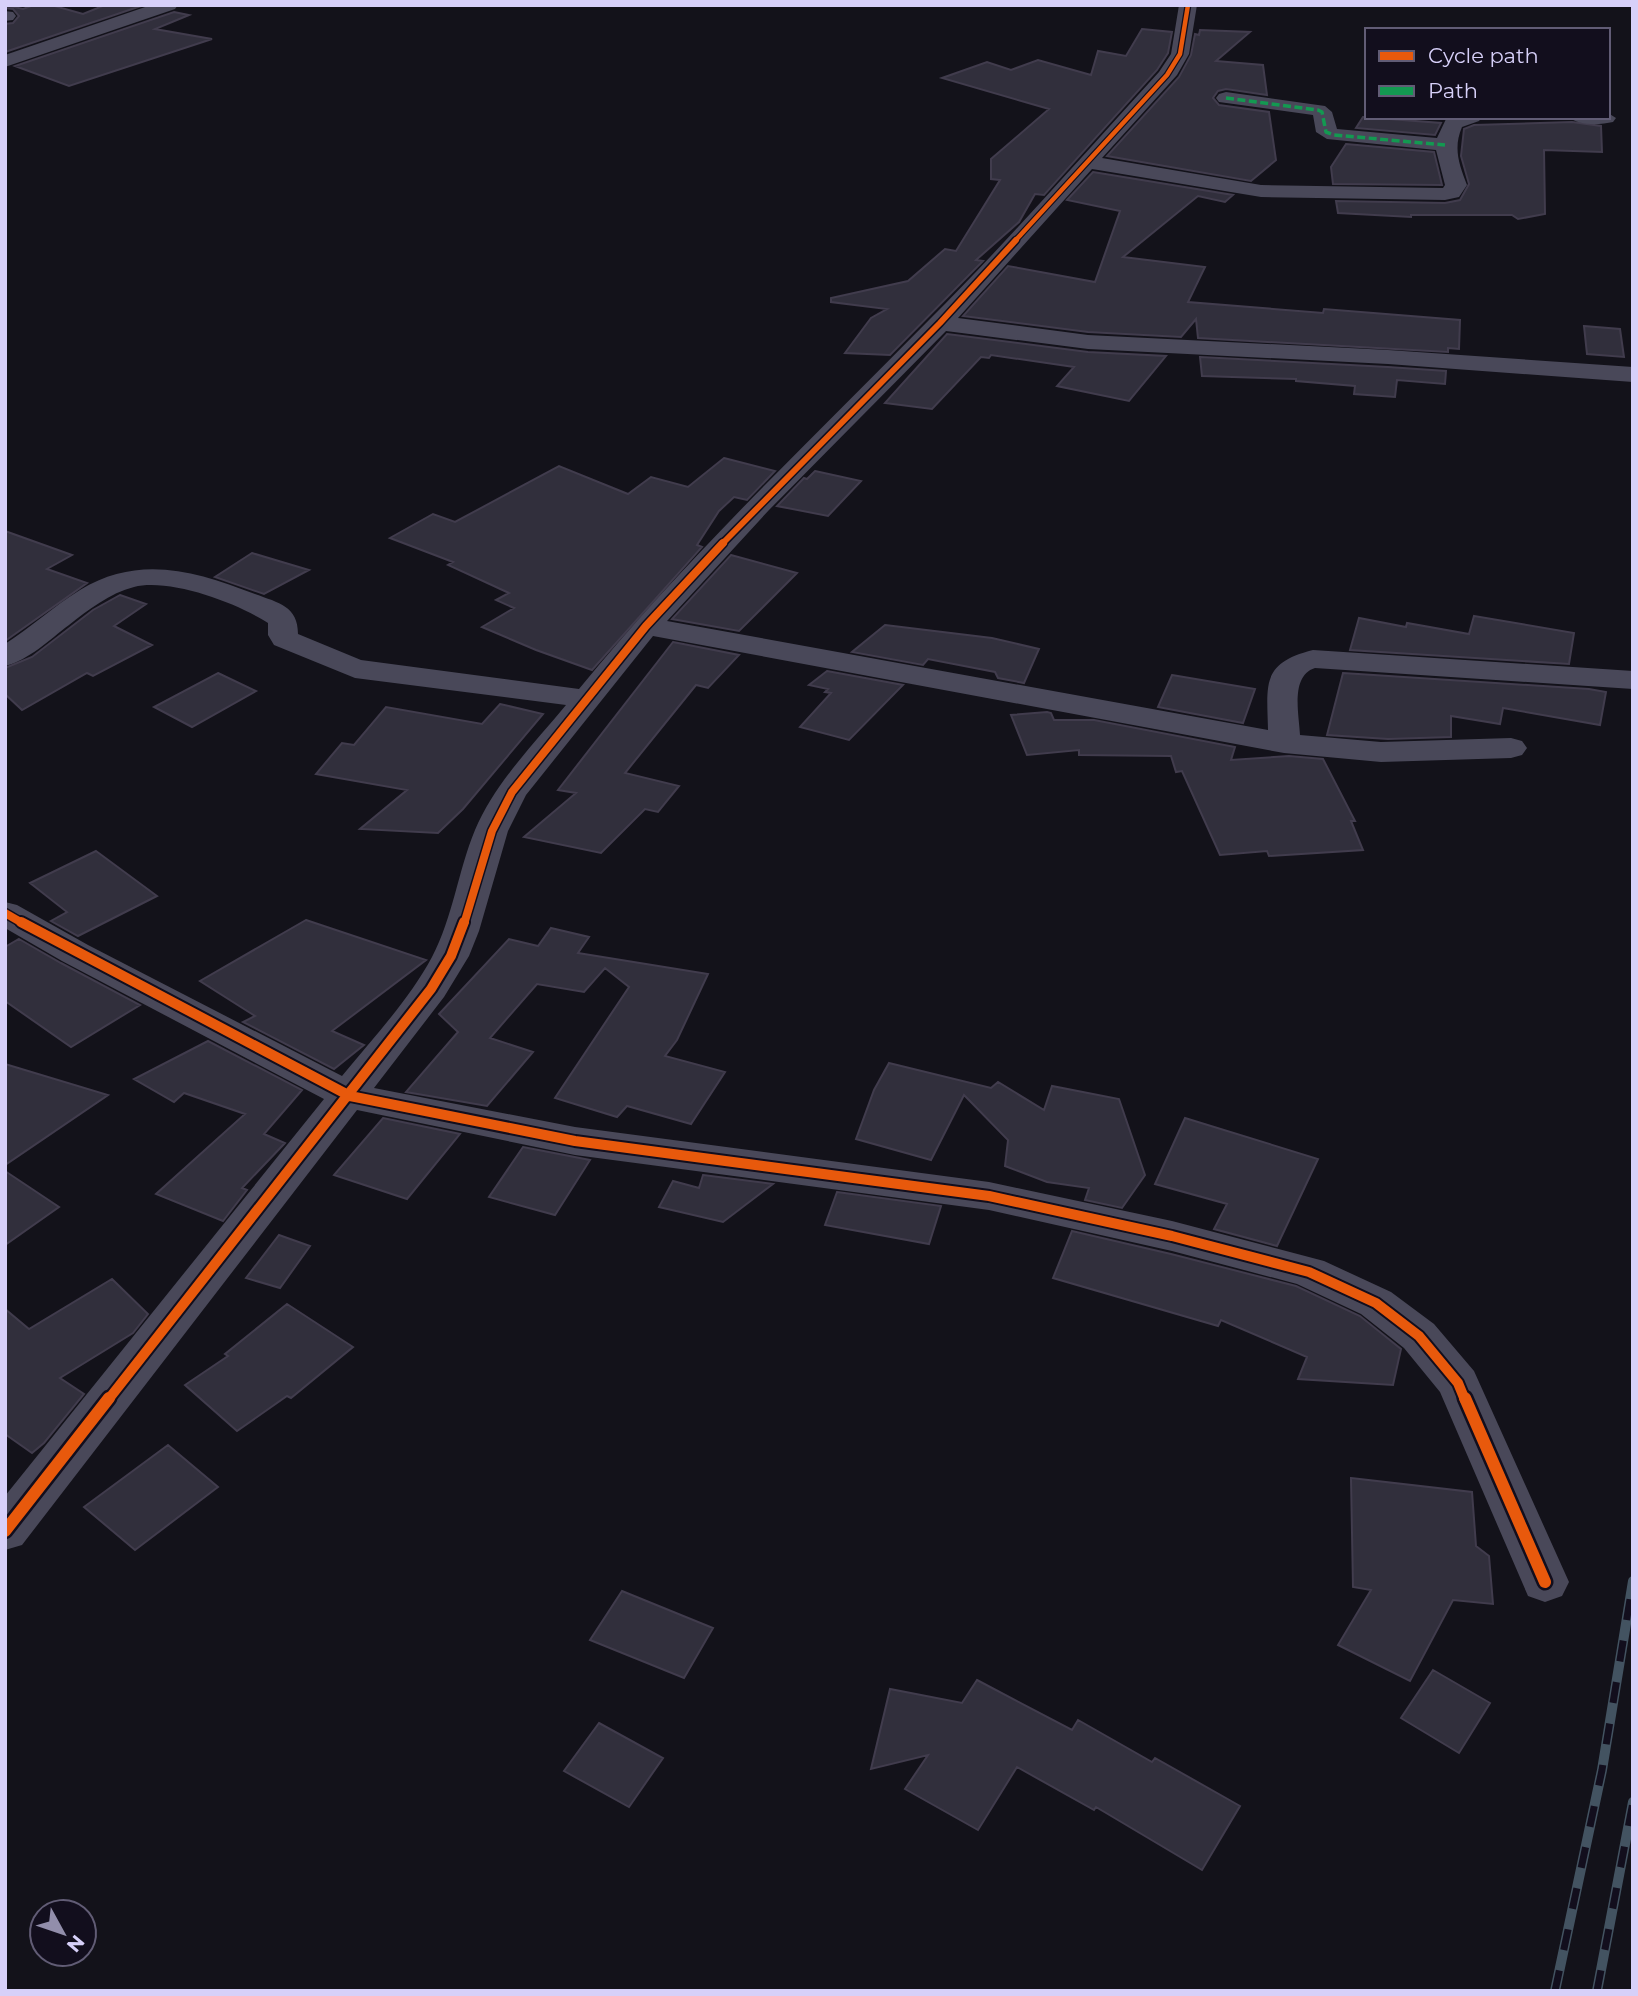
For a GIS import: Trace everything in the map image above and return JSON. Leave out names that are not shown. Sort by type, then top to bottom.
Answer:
[{"type":"street","points":[[5,61],[169,5]]},
{"type":"street","points":[[5,1531],[350,1096],[431,989],[453,951],[486,842],[498,813],[646,626],[759,504],[940,323],[1167,75],[1180,54],[1188,5]]},
{"type":"street","points":[[1226,98],[1322,111],[1326,132],[1334,135],[1445,145]]},
{"type":"street","points":[[1086,162],[1261,191],[1445,194],[1451,192],[1456,185],[1445,158],[1445,145],[1453,123],[1466,119]]},
{"type":"street","points":[[940,323],[1088,342],[1388,357],[1633,375]]},
{"type":"street","points":[[5,657],[102,590],[121,581],[151,576],[184,581],[251,602],[284,619],[283,635],[288,640],[346,667],[587,699]]},
{"type":"street","points":[[646,626],[1284,743],[1381,752],[1511,748]]},
{"type":"street","points":[[1284,743],[1283,689],[1288,672],[1297,664],[1313,659],[1633,680]]},
{"type":"street","points":[[5,913],[75,953],[350,1096],[575,1141],[989,1196],[1172,1236],[1309,1272],[1376,1303],[1419,1336],[1458,1383],[1545,1582]]},
{"type":"building","points":[[5,5],[23,9],[34,5],[51,5],[83,14],[105,5],[141,6],[5,52],[5,24],[13,23],[19,16],[13,9],[5,8]]},
{"type":"building","points":[[174,12],[189,15],[155,29],[212,39],[69,86],[15,66]]},
{"type":"building","points":[[1142,29],[1172,32],[1168,53],[1157,70],[1044,195],[1035,194],[1019,222],[976,260],[983,261],[890,355],[845,353],[871,318],[887,309],[831,302],[831,298],[908,281],[945,249],[956,251],[1000,180],[991,179],[991,159],[1049,109],[942,78],[987,62],[1011,70],[1038,60],[1091,75],[1098,51],[1126,56]]},
{"type":"building","points":[[1200,30],[1250,32],[1216,61],[1263,65],[1267,95],[1226,89],[1218,91],[1213,98],[1219,105],[1269,112],[1276,160],[1251,181],[1107,156],[1179,77],[1191,55],[1195,34],[1199,35]]},
{"type":"building","points":[[1363,117],[1441,123],[1435,135],[1356,128]]},
{"type":"building","points":[[1572,122],[1601,126],[1602,152],[1544,150],[1545,214],[1518,219],[1512,215],[1411,217],[1338,213],[1336,201],[1445,203],[1460,200],[1469,184],[1461,156],[1464,129],[1474,125]]},
{"type":"building","points":[[1346,144],[1434,152],[1442,185],[1333,184],[1331,167]]},
{"type":"building","points":[[1093,172],[1233,195],[1225,202],[1198,196],[1123,257],[1205,267],[1188,302],[1460,320],[1459,349],[1448,348],[1448,352],[1198,338],[1196,319],[1181,337],[1088,332],[963,316],[1008,266],[1095,282],[1120,211],[1067,200]]},
{"type":"building","points":[[1584,326],[1620,329],[1624,357],[1587,354]]},
{"type":"building","points":[[947,334],[1088,352],[1166,356],[1129,401],[1057,386],[1074,367],[991,355],[989,358],[981,357],[932,409],[885,403]]},
{"type":"building","points":[[1200,357],[1446,371],[1445,384],[1397,380],[1395,397],[1354,394],[1355,386],[1296,379],[1202,376]]},
{"type":"building","points":[[724,458],[775,471],[747,500],[734,497],[719,511],[697,545],[702,547],[592,670],[482,627],[514,608],[496,600],[509,593],[448,565],[453,562],[390,538],[433,514],[455,522],[559,466],[628,494],[651,477],[688,487]]},
{"type":"building","points":[[815,471],[861,481],[828,516],[777,506],[804,478],[807,479]]},
{"type":"building","points":[[5,531],[72,555],[47,569],[87,583],[5,641]]},
{"type":"building","points":[[252,553],[309,570],[264,594],[215,577]]},
{"type":"building","points":[[731,555],[797,573],[739,631],[672,619]]},
{"type":"building","points":[[120,595],[146,604],[114,626],[152,645],[93,676],[87,673],[22,710],[5,694],[5,668],[32,657],[93,610]]},
{"type":"building","points":[[1474,616],[1574,633],[1569,664],[1350,650],[1359,618],[1406,627],[1407,623],[1469,634]]},
{"type":"building","points":[[885,625],[992,638],[1039,649],[1024,683],[998,678],[995,672],[928,659],[923,665],[852,652]]},
{"type":"building","points":[[673,642],[739,655],[708,688],[696,685],[625,773],[679,786],[658,812],[645,809],[601,853],[524,837],[576,793],[558,790]]},
{"type":"building","points":[[827,671],[903,685],[849,740],[800,727],[831,693],[825,692],[828,689],[809,685]]},
{"type":"building","points":[[218,673],[256,691],[192,727],[154,707]]},
{"type":"building","points":[[1343,673],[1606,692],[1600,725],[1503,708],[1500,724],[1451,716],[1451,737],[1388,739],[1327,735]]},
{"type":"building","points":[[1172,675],[1255,689],[1243,723],[1158,707]]},
{"type":"building","points":[[500,704],[543,714],[463,809],[438,833],[360,829],[407,790],[316,774],[342,743],[354,745],[386,707],[482,724]]},
{"type":"building","points":[[1051,713],[1054,720],[1094,720],[1235,747],[1231,760],[1289,756],[1323,759],[1355,821],[1351,821],[1363,850],[1269,856],[1267,851],[1220,855],[1182,771],[1176,772],[1171,756],[1079,755],[1079,750],[1027,755],[1011,715]]},
{"type":"building","points":[[96,851],[157,896],[78,936],[51,921],[67,912],[30,883]]},
{"type":"building","points":[[306,920],[426,960],[332,1031],[364,1045],[334,1069],[243,1022],[255,1016],[200,981]]},
{"type":"building","points":[[551,928],[589,937],[578,953],[708,974],[677,1040],[665,1056],[725,1072],[691,1124],[627,1106],[617,1117],[555,1098],[629,987],[605,968],[584,992],[537,984],[490,1038],[533,1052],[487,1106],[406,1092],[458,1032],[439,1014],[509,939],[538,946]]},
{"type":"building","points":[[19,939],[140,1005],[71,1047],[5,1001],[5,947]]},
{"type":"building","points":[[208,1041],[302,1090],[264,1134],[285,1143],[242,1188],[247,1190],[223,1221],[156,1194],[245,1114],[184,1093],[174,1102],[134,1079]]},
{"type":"building","points":[[889,1063],[991,1088],[998,1082],[1044,1110],[1052,1086],[1119,1099],[1145,1175],[1122,1208],[1085,1200],[1089,1188],[1047,1182],[1005,1166],[1008,1140],[964,1095],[931,1160],[856,1139],[874,1090]]},
{"type":"building","points":[[5,1064],[108,1095],[5,1165]]},
{"type":"building","points":[[383,1118],[460,1134],[407,1199],[334,1175]]},
{"type":"building","points":[[1185,1118],[1318,1159],[1277,1246],[1214,1229],[1227,1204],[1155,1184]]},
{"type":"building","points":[[523,1147],[590,1160],[555,1215],[489,1197]]},
{"type":"building","points":[[5,1171],[59,1207],[5,1245]]},
{"type":"building","points":[[703,1175],[773,1184],[723,1222],[659,1207],[673,1181],[699,1188]]},
{"type":"building","points":[[837,1192],[941,1206],[929,1244],[825,1225]]},
{"type":"building","points":[[1072,1231],[1296,1286],[1360,1316],[1401,1349],[1393,1385],[1298,1379],[1307,1357],[1221,1320],[1218,1326],[1053,1278]]},
{"type":"building","points":[[279,1235],[310,1246],[280,1288],[246,1278]]},
{"type":"building","points":[[112,1279],[148,1314],[133,1333],[60,1378],[84,1394],[44,1443],[32,1453],[5,1434],[5,1309],[29,1329]]},
{"type":"building","points":[[287,1304],[353,1347],[291,1398],[287,1396],[237,1431],[185,1385],[228,1356],[225,1354]]},
{"type":"building","points":[[168,1445],[218,1487],[135,1550],[84,1507]]},
{"type":"building","points":[[1351,1478],[1472,1492],[1476,1546],[1489,1556],[1493,1604],[1453,1600],[1410,1681],[1338,1645],[1371,1590],[1353,1587]]},
{"type":"building","points":[[622,1591],[713,1628],[684,1678],[590,1640]]},
{"type":"building","points":[[1433,1670],[1490,1703],[1459,1753],[1401,1718]]},
{"type":"building","points":[[977,1680],[1072,1730],[1078,1720],[1152,1762],[1155,1758],[1240,1806],[1202,1870],[1096,1807],[1094,1810],[1017,1767],[978,1830],[905,1789],[928,1755],[871,1769],[890,1689],[962,1703]]},
{"type":"building","points":[[599,1723],[663,1758],[629,1807],[564,1771]]},
{"type":"railway","points":[[1555,1991],[1602,1770],[1633,1581]]},
{"type":"railway","points":[[1597,1991],[1633,1802]]},
{"type":"marked path","points":[[1226,98],[1318,110],[1322,112],[1326,132],[1334,135],[1445,145]]},
{"type":"cycle path","points":[[5,1531],[431,989],[453,951],[492,831],[512,792],[646,626],[759,504],[940,323],[1167,75],[1180,54],[1188,5]]},
{"type":"cycle path","points":[[5,913],[75,953],[350,1096],[575,1141],[989,1196],[1172,1236],[1309,1272],[1376,1303],[1419,1336],[1458,1383],[1545,1582]]}]
